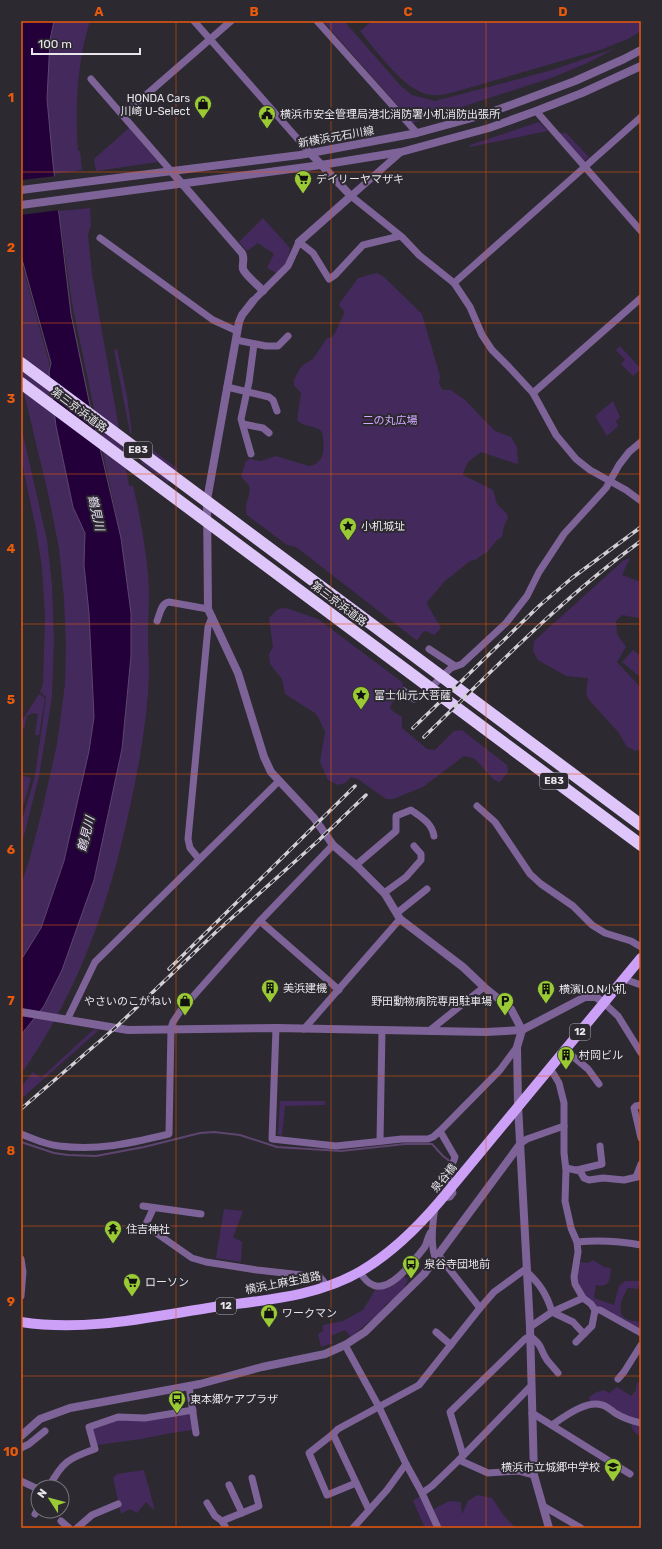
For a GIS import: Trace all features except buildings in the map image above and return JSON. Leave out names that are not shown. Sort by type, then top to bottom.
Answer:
[{"type":"highway","name":"第三京浜道路","points":[[21,364],[641,825]]},
{"type":"highway","name":"第三京浜道路","points":[[21,383],[425,686],[641,845]]},
{"type":"main road","name":"12","points":[[518,1105],[641,958]]},
{"type":"main road","name":"泉谷橋","points":[[414,1230],[440,1202],[518,1105]]},
{"type":"main road","name":"横浜上麻生道路","points":[[21,1322],[64,1326],[115,1323],[292,1296],[327,1286],[360,1272],[379,1259],[414,1230]]},
{"type":"street","points":[[194,21],[311,154],[351,196],[454,283],[470,307],[482,335],[492,350],[533,393],[556,435],[576,459],[590,470],[626,490],[641,501]]},
{"type":"street","points":[[123,115],[231,21]]},
{"type":"street","points":[[317,21],[416,134]]},
{"type":"street","name":"新横浜元石川線","points":[[21,190],[311,154],[416,134],[483,115],[527,100],[575,81],[641,50]]},
{"type":"street","points":[[21,205],[321,165],[401,152],[489,128],[536,112],[641,66]]},
{"type":"street","points":[[91,79],[242,253],[244,257],[243,269],[245,273],[263,291]]},
{"type":"street","points":[[536,112],[641,231]]},
{"type":"street","points":[[454,283],[641,117]]},
{"type":"street","points":[[199,859],[190,848],[188,839],[210,613],[207,500],[237,331],[242,315],[253,301],[288,266],[299,242],[401,152]]},
{"type":"street","points":[[299,242],[313,253],[329,278],[335,275],[363,245],[400,236]]},
{"type":"street","points":[[100,238],[208,316],[237,331]]},
{"type":"street","points":[[533,393],[641,298]]},
{"type":"street","points":[[236,340],[266,346],[278,346],[288,336]]},
{"type":"street","points":[[251,454],[241,419],[248,392],[254,344]]},
{"type":"street","points":[[227,387],[269,397],[273,400],[277,410]]},
{"type":"street","points":[[243,424],[263,428],[269,433]]},
{"type":"street","points":[[404,691],[414,699],[422,696],[451,668],[462,664],[477,651],[518,610],[539,572],[564,534],[611,482],[629,452],[641,442]]},
{"type":"street","points":[[157,621],[162,606],[165,602],[210,613],[238,673],[268,767],[314,818],[333,845],[384,893],[399,916],[463,967],[484,987],[512,1009],[522,1030],[517,1047],[518,1105],[530,1328],[534,1475],[549,1528]]},
{"type":"street","points":[[429,650],[455,666]]},
{"type":"street","points":[[64,1019],[95,962],[279,780]]},
{"type":"street","points":[[477,806],[495,822],[530,874],[541,884],[573,906],[598,929],[605,933],[631,941],[641,947]]},
{"type":"street","points":[[356,865],[396,831],[396,816],[411,810],[426,821],[433,830],[434,836]]},
{"type":"street","points":[[21,1134],[58,1146],[89,1149],[134,1142],[169,1134],[171,1028],[173,1022],[181,1010],[260,921],[333,845]]},
{"type":"street","points":[[384,893],[406,877],[421,860],[421,854],[414,846]]},
{"type":"street","points":[[304,1029],[339,990],[399,916],[427,889]]},
{"type":"street","points":[[260,921],[339,990]]},
{"type":"street","points":[[624,979],[641,985]]},
{"type":"street","points":[[429,1031],[484,987]]},
{"type":"street","points":[[21,1012],[128,1030],[171,1028],[276,1028],[486,1032],[522,1030],[585,997],[596,998],[618,1016],[641,1054]]},
{"type":"street","points":[[276,1028],[272,1139],[336,1146],[402,1139],[428,1139],[433,1137],[500,1070],[517,1047]]},
{"type":"street","points":[[380,1141],[382,1030]]},
{"type":"street","points":[[565,1050],[588,1070],[600,1084]]},
{"type":"street","points":[[550,1068],[559,1083],[564,1103],[564,1153],[566,1168],[565,1201],[571,1228],[577,1242],[578,1252],[574,1277],[575,1284],[583,1298],[591,1304],[595,1310],[592,1326],[576,1342]]},
{"type":"street","points":[[641,1105],[634,1108],[641,1138]]},
{"type":"street","points":[[21,1436],[40,1419],[70,1408],[189,1386],[281,1363],[325,1354],[345,1345],[365,1332],[424,1274],[438,1258],[521,1143],[527,1139],[564,1126]]},
{"type":"street","points":[[440,1131],[455,1157],[448,1172],[453,1193],[450,1197],[441,1198],[436,1204],[434,1215],[433,1249],[438,1258],[480,1308]]},
{"type":"street","points":[[566,1168],[577,1170],[602,1164],[600,1146]]},
{"type":"street","points":[[577,1170],[584,1178],[590,1180],[603,1178],[624,1180],[639,1177],[641,1164]]},
{"type":"street","points":[[143,1206],[201,1214]]},
{"type":"street","points":[[153,1208],[146,1224],[149,1228],[192,1258],[206,1262],[257,1270],[320,1276],[327,1286]]},
{"type":"street","points":[[360,1272],[369,1283],[375,1286],[387,1285],[402,1273],[424,1248],[428,1234],[433,1230]]},
{"type":"street","points":[[577,1242],[594,1240],[620,1241],[641,1245]]},
{"type":"street","points":[[21,1259],[23,1272],[21,1296]]},
{"type":"street","points":[[356,1483],[327,1495],[309,1454],[338,1429],[419,1385],[494,1292],[527,1270]]},
{"type":"street","points":[[527,1270],[544,1290],[552,1312],[572,1322],[584,1334]]},
{"type":"street","points":[[530,1328],[552,1312],[583,1298]]},
{"type":"street","points":[[595,1310],[600,1310],[641,1334]]},
{"type":"street","points":[[436,1332],[450,1345]]},
{"type":"street","points":[[530,1336],[541,1346],[546,1359],[558,1373]]},
{"type":"street","points":[[530,1336],[450,1412],[461,1457],[488,1473],[519,1471],[534,1475]]},
{"type":"street","points":[[345,1345],[379,1407],[438,1528]]},
{"type":"street","points":[[618,1378],[624,1372],[641,1345]]},
{"type":"street","points":[[189,1386],[196,1433]]},
{"type":"street","points":[[422,1493],[432,1486],[531,1386]]},
{"type":"street","points":[[552,1425],[578,1408],[596,1404],[602,1404],[626,1418],[641,1423]]},
{"type":"street","points":[[53,1479],[59,1468],[66,1462],[95,1448],[89,1427],[118,1417],[145,1418],[193,1410]]},
{"type":"street","points":[[532,1413],[630,1474]]},
{"type":"street","points":[[21,1448],[29,1444],[44,1431]]},
{"type":"street","points":[[333,1434],[369,1510]]},
{"type":"street","points":[[354,1528],[387,1490],[406,1464]]},
{"type":"street","points":[[222,1521],[259,1506],[252,1478]]},
{"type":"street","points":[[229,1485],[242,1513]]},
{"type":"street","points":[[207,1503],[215,1516],[222,1521],[226,1528]]},
{"type":"street","points":[[77,1528],[92,1515],[118,1504]]},
{"type":"street","points":[[543,1506],[581,1528]]},
{"type":"street","points":[[61,1521],[69,1528]]},
{"type":"green space","points":[[54,21],[90,21],[82,53],[77,102],[78,151],[80,151],[82,170],[54,174],[48,117],[47,78],[48,59]]},
{"type":"green space","points":[[323,21],[344,21],[401,86],[412,95],[435,101],[552,70],[616,48],[587,63],[554,77],[413,123]]},
{"type":"green space","points":[[372,21],[641,21],[641,31],[630,38],[603,49],[451,93],[434,95],[422,93],[412,87],[392,70],[360,31]]},
{"type":"green space","points":[[539,122],[548,131],[470,147],[470,145]]},
{"type":"green space","points":[[129,128],[158,162],[96,171],[94,159]]},
{"type":"green space","points":[[560,133],[566,133],[589,157],[584,161]]},
{"type":"green space","points":[[90,208],[91,225],[88,235],[92,274],[129,486],[133,486],[136,497],[147,563],[149,590],[148,693],[142,744],[133,794],[112,881],[101,915],[75,981],[59,1013],[21,1074],[21,1035],[44,1006],[94,880],[122,749],[131,656],[131,613],[121,538],[72,303],[59,211]]},
{"type":"green space","points":[[263,218],[290,248],[286,262],[277,273],[267,268],[274,254],[258,243],[247,251],[239,242]]},
{"type":"green space","points":[[21,261],[49,362],[56,426],[73,507],[85,533],[84,565],[89,613],[94,717],[89,751],[64,861],[41,928],[21,960],[21,884],[29,861],[42,811],[57,744],[65,684],[66,643],[64,599],[59,548],[48,493],[21,381]]},
{"type":"green space","name":"二の丸広場","points":[[377,273],[384,277],[422,314],[440,376],[439,384],[443,390],[451,390],[465,400],[495,431],[511,437],[517,447],[517,464],[481,452],[468,462],[463,475],[493,490],[497,504],[507,514],[508,518],[504,526],[502,537],[497,540],[488,551],[475,560],[470,561],[445,581],[427,602],[441,628],[434,635],[426,631],[423,632],[416,640],[296,547],[287,545],[247,515],[246,508],[250,489],[241,476],[246,461],[250,459],[261,461],[276,456],[309,466],[314,465],[320,460],[324,448],[322,433],[317,428],[302,424],[297,420],[301,393],[294,385],[294,380],[303,365],[313,359],[327,338],[332,337],[335,333],[344,314],[344,311],[339,304],[358,278]]},
{"type":"green space","points":[[620,346],[641,369],[633,376],[621,364],[625,360],[616,350]]},
{"type":"green space","points":[[117,349],[127,396],[132,434],[130,433],[114,350]]},
{"type":"green space","points":[[613,401],[620,417],[616,421],[618,426],[607,436],[595,416]]},
{"type":"green space","points":[[21,426],[47,540],[52,585],[54,641],[52,697],[39,776],[21,847],[21,824],[35,776],[46,697],[40,692],[43,684],[45,617],[42,568],[36,529],[21,458]]},
{"type":"green space","points":[[151,449],[178,469],[168,483],[141,463]]},
{"type":"green space","points":[[630,558],[622,575],[641,582],[641,620],[639,618],[622,615],[616,621],[617,634],[626,647],[617,662],[641,688],[641,749],[636,751],[627,747],[619,733],[590,701],[586,694],[588,678],[566,676],[538,660],[533,651],[534,641],[624,560]]},
{"type":"green space","points":[[286,608],[318,619],[402,682],[403,686],[390,707],[391,710],[402,717],[402,728],[427,749],[435,750],[454,731],[462,730],[507,765],[508,772],[500,782],[494,780],[475,759],[464,756],[423,787],[393,799],[386,799],[358,779],[351,777],[345,783],[338,785],[328,780],[320,762],[325,732],[318,717],[315,713],[285,694],[282,679],[270,664],[269,654],[273,647],[269,618],[278,609]]},
{"type":"green space","points":[[633,650],[640,655],[641,654],[641,678],[622,662]]},
{"type":"green space","points":[[39,694],[45,698],[39,735],[35,735],[38,714],[31,713],[30,715],[27,715],[24,729],[21,728],[21,722]]},
{"type":"green space","points":[[21,775],[31,778],[21,814]]},
{"type":"green space","points":[[94,1029],[99,1030],[21,1099],[21,1087],[33,1072],[41,1078]]},
{"type":"green space","points":[[280,1101],[325,1101],[325,1105],[285,1106],[282,1136],[278,1134]]},
{"type":"green space","points":[[224,1209],[243,1211],[233,1237],[242,1242],[241,1262],[216,1258]]},
{"type":"green space","points":[[593,1260],[604,1267],[611,1268],[607,1284],[601,1286],[596,1285],[594,1298],[614,1305],[619,1286],[625,1281],[640,1281],[638,1289],[628,1288],[622,1301],[621,1310],[624,1318],[641,1323],[641,1331],[596,1307],[584,1296],[576,1277],[579,1262],[588,1263]]},
{"type":"green space","points":[[401,1275],[408,1279],[404,1288],[394,1299],[386,1304],[380,1312],[351,1337],[345,1330],[331,1336],[333,1343],[321,1347],[318,1334],[323,1331],[323,1325],[343,1321],[363,1310],[375,1290],[389,1287]]},
{"type":"green space","points":[[637,1382],[641,1383],[641,1444],[639,1443],[640,1436],[632,1429],[631,1418],[590,1402],[589,1397],[604,1390],[609,1393],[617,1387],[631,1396],[636,1390]]},
{"type":"green space","points":[[190,1413],[193,1430],[97,1445],[93,1429],[119,1420]]},
{"type":"green space","points":[[144,1470],[155,1511],[146,1502],[137,1513],[130,1509],[121,1514],[113,1478],[117,1474]]},
{"type":"green space","points":[[477,1495],[492,1498],[504,1516],[516,1528],[425,1528],[413,1501],[420,1496],[428,1512],[449,1501],[461,1502],[462,1514],[468,1501]]},
{"type":"water","name":"鶴見川","points":[[21,21],[54,21],[50,40],[47,99],[53,164],[71,314],[89,401],[121,538],[131,613],[131,656],[122,749],[94,880],[62,970],[44,1006],[21,1035],[21,960],[41,928],[64,861],[89,751],[94,717],[89,613],[84,565],[85,533],[73,507],[56,426],[49,372],[51,363],[21,256]]},
{"type":"pier","points":[[56,176],[60,210],[21,215],[21,180]]},
{"type":"waterway","points":[[21,1142],[54,1153],[96,1156],[144,1147],[200,1133],[214,1132],[240,1135],[277,1147],[341,1151],[405,1144],[432,1144],[443,1156],[457,1167]]},
{"type":"railway","points":[[413,728],[539,606],[572,578],[641,527]]},
{"type":"railway","points":[[424,737],[556,610],[641,541]]},
{"type":"railway","points":[[169,969],[355,786]]},
{"type":"railway","points":[[21,1109],[115,1028],[216,932],[318,841],[366,795]]},
{"type":"place","name":"HONDA Cars 川崎 U-Select","points":[[203,119]]},
{"type":"place","name":"横浜市安全管理局港北消防署小机消防出張所","points":[[267,129]]},
{"type":"place","name":"デイリーヤマザキ","points":[[303,194]]},
{"type":"place","name":"小机城址","points":[[348,541]]},
{"type":"place","name":"富士仙元大菩薩","points":[[361,710]]},
{"type":"place","name":"美浜建機","points":[[270,1003]]},
{"type":"place","name":"横濱I.O.N小机","points":[[546,1004]]},
{"type":"place","name":"やさいのこがねい","points":[[185,1016]]},
{"type":"place","name":"野田動物病院専用駐車場","points":[[505,1016]]},
{"type":"place","name":"村岡ビル","points":[[566,1070]]},
{"type":"place","name":"住吉神社","points":[[113,1244]]},
{"type":"place","name":"泉谷寺団地前","points":[[411,1279]]},
{"type":"place","name":"ローソン","points":[[132,1297]]},
{"type":"place","name":"ワークマン","points":[[269,1328]]},
{"type":"place","name":"東本郷ケアプラザ","points":[[177,1414]]},
{"type":"place","name":"横浜市立城郷中学校","points":[[613,1482]]}]
